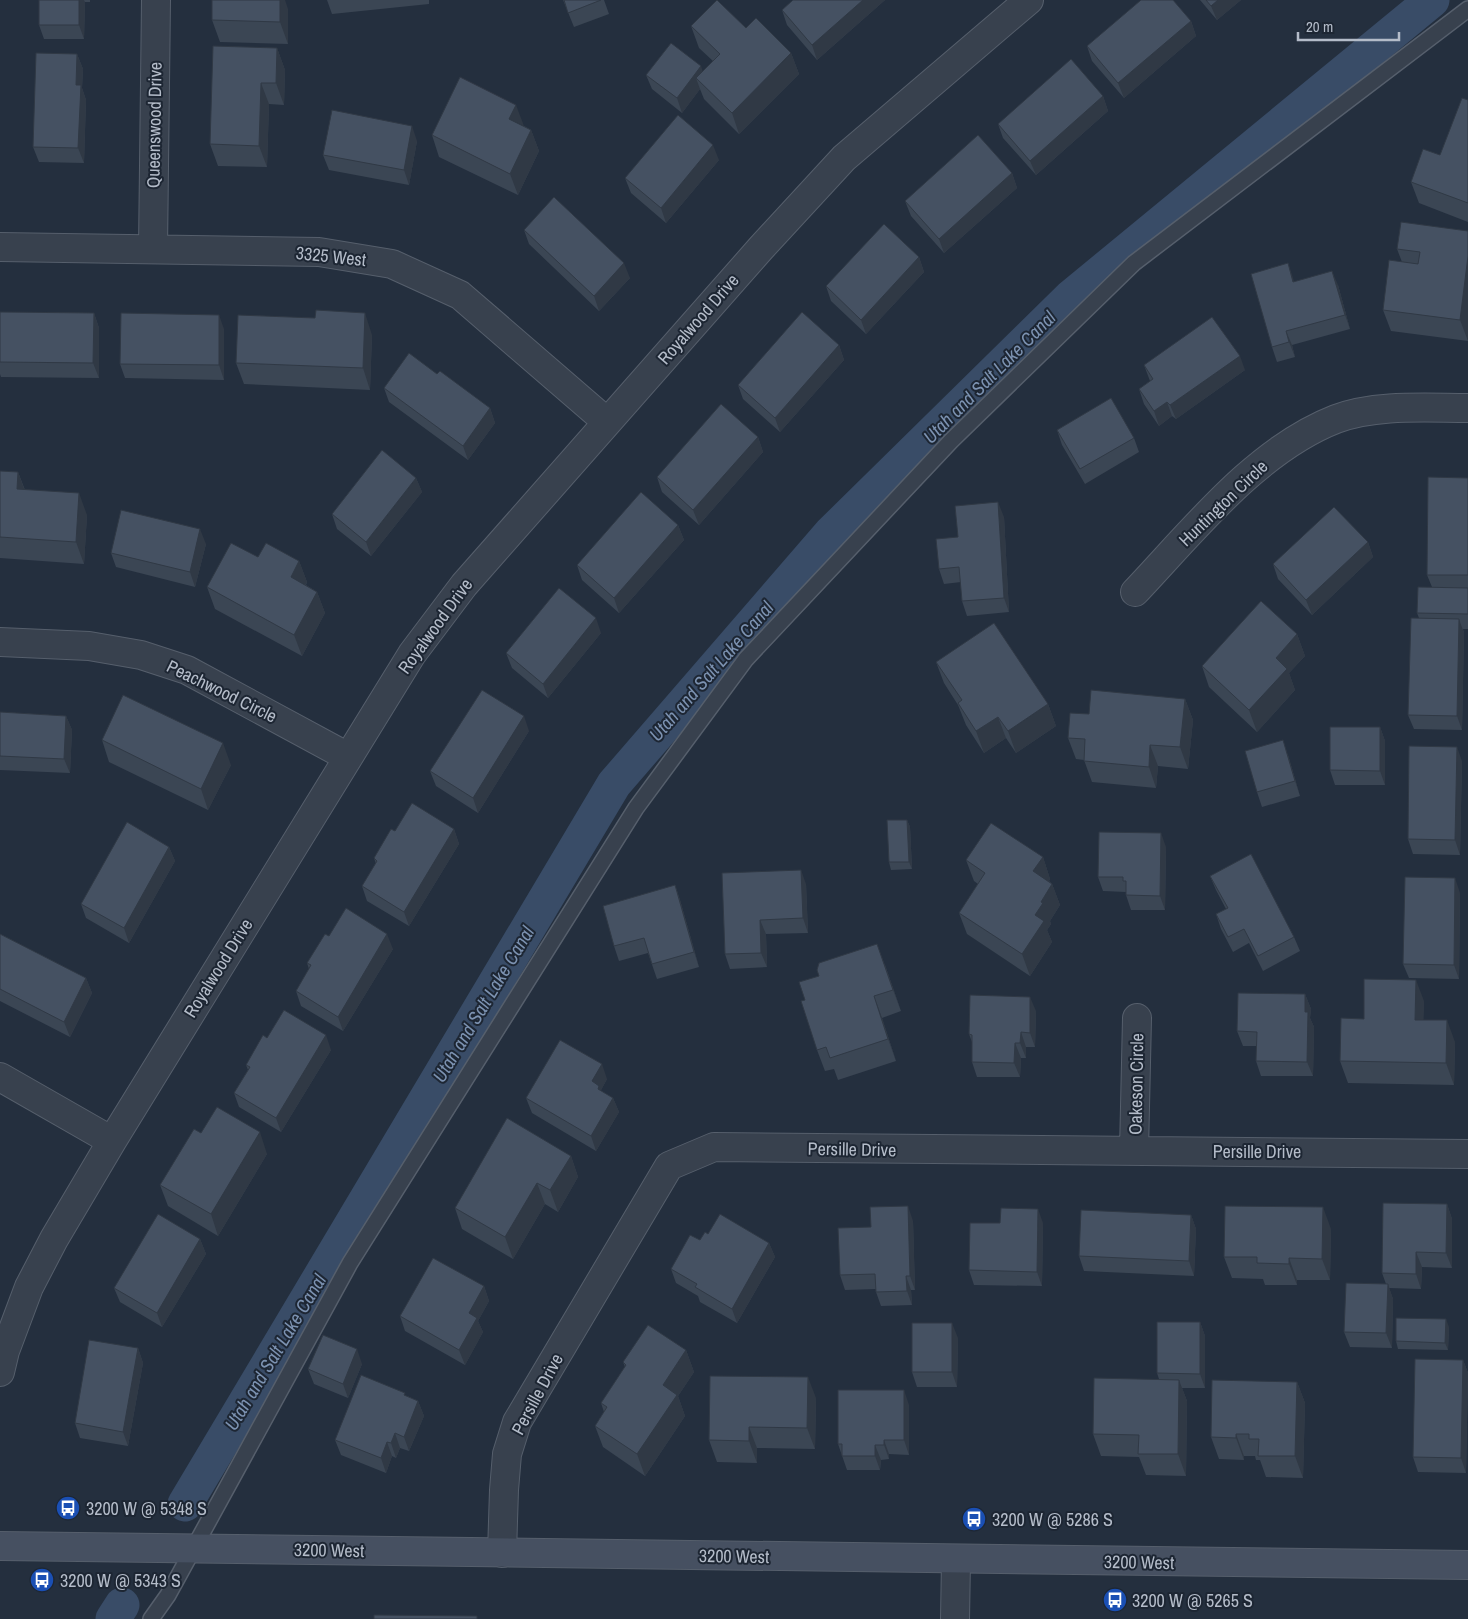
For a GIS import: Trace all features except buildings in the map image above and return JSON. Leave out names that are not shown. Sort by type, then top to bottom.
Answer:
[{"type":"street","name":"Queenswood Drive","points":[[153,250],[156,0]]},
{"type":"street","name":"Royalwood Drive","points":[[0,1372],[5,1351],[29,1287],[54,1239],[112,1141],[412,654],[464,585],[607,422],[844,158],[1029,0]]},
{"type":"street","name":"3325 West","points":[[0,247],[319,252],[392,264],[460,295],[607,422]]},
{"type":"street","name":"Huntington Circle","points":[[1135,592],[1260,463],[1306,434],[1336,419],[1368,411],[1468,408]]},
{"type":"street","name":"Peachwood Circle","points":[[0,642],[89,646],[141,655],[187,670],[348,757]]},
{"type":"street","name":"Oakeson Circle","points":[[1134,1151],[1137,1018]]},
{"type":"street","points":[[0,1077],[112,1141]]},
{"type":"street","name":"Persille Drive","points":[[502,1553],[507,1454],[517,1422],[670,1166],[714,1147],[1468,1154]]},
{"type":"street","name":"3200 West","points":[[0,1546],[956,1560],[1468,1565]]},
{"type":"street","points":[[955,1619],[956,1560]]},
{"type":"lane","points":[[151,1619],[168,1595],[350,1262],[636,808],[746,659],[951,441],[1134,263],[1468,8]]},
{"type":"waterway","name":"Utah and Salt Lake Canal","points":[[185,1504],[614,784],[831,533],[1071,297],[1432,0]]},
{"type":"waterway","name":"Utah and Salt Lake Canal","points":[[113,1619],[122,1605]]},
{"type":"place","name":"3200 W @ 5348 S","points":[[68,1508]]},
{"type":"place","name":"3200 W @ 5286 S","points":[[974,1519]]},
{"type":"place","name":"3200 W @ 5343 S","points":[[42,1580]]},
{"type":"place","name":"3200 W @ 5265 S","points":[[1115,1600]]}]
